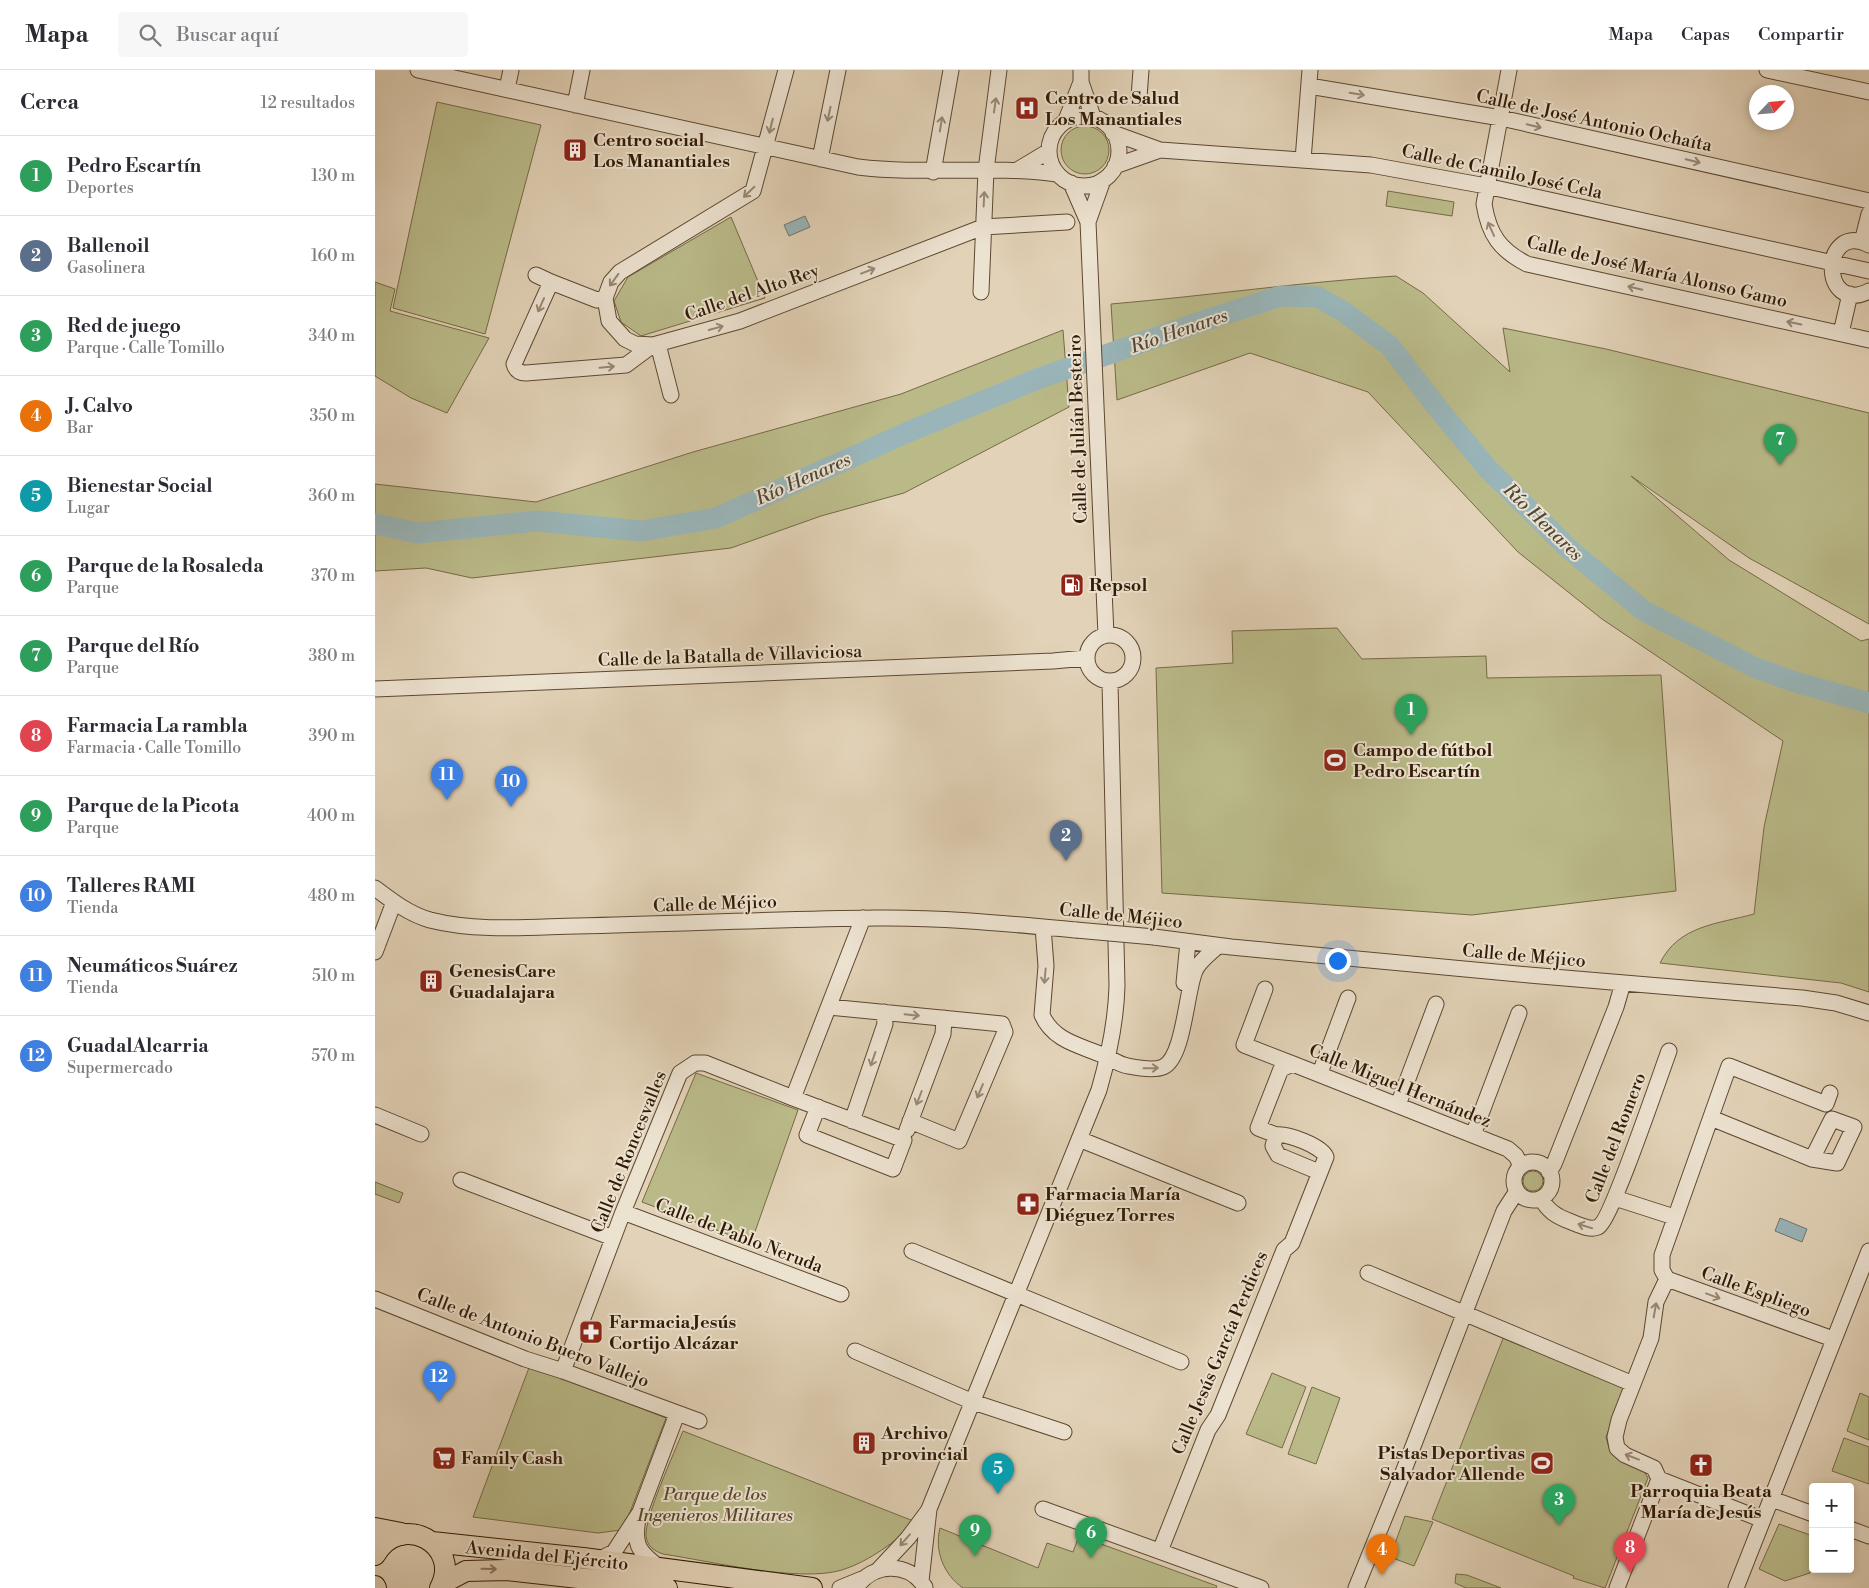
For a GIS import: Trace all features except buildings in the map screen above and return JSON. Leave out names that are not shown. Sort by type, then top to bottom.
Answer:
[{"type":"highway","points":[[375,1529],[401,1534]]},
{"type":"main road","name":"Avenida del Ejército","points":[[401,1534],[417,1534],[431,1542],[598,1560],[656,1583]]},
{"type":"main road","points":[[375,1555],[385,1542],[401,1534]]},
{"type":"main road","points":[[431,1542],[441,1554],[444,1562],[442,1586]]},
{"type":"main road","name":"Avenida del Ejército","points":[[442,1586],[466,1571],[475,1569],[656,1583],[726,1576],[812,1588]]},
{"type":"street","points":[[419,70],[766,148],[883,170],[933,172],[1019,169],[1057,174],[1071,183],[1087,185],[1103,180],[1115,166],[1118,154],[1118,143],[1113,132],[1108,126],[1093,117],[1075,117],[1067,120]]},
{"type":"street","points":[[507,89],[511,70]]},
{"type":"street","points":[[575,105],[583,70]]},
{"type":"street","points":[[536,275],[597,300],[605,298],[611,282],[620,272],[750,194],[755,187],[786,70]]},
{"type":"street","points":[[820,159],[838,70]]},
{"type":"street","points":[[933,172],[951,70]]},
{"type":"street","points":[[981,292],[985,170],[999,70]]},
{"type":"street","points":[[1139,97],[1141,70]]},
{"type":"street","points":[[1303,160],[1310,70]]},
{"type":"street","name":"Calle de José María Alonso Gamo","points":[[1509,70],[1484,204],[1487,222],[1495,238],[1510,255],[1527,264],[1869,340]]},
{"type":"street","points":[[1767,70],[1869,92]]},
{"type":"street","points":[[1081,76],[1093,117]]},
{"type":"street","points":[[1057,174],[1051,163],[1049,151],[1052,137],[1067,120],[1081,76]]},
{"type":"street","name":"Calle de José Antonio Ochaíta","points":[[1309,86],[1501,118],[1869,201]]},
{"type":"street","name":"Calle de Camilo José Cela","points":[[1113,132],[1160,150],[1371,164],[1486,186],[1831,261],[1869,271]]},
{"type":"street","name":"Calle de Camilo José Cela","points":[[1115,166],[1160,150]]},
{"type":"street","points":[[1019,169],[1049,151]]},
{"type":"street","name":"Calle de Julián Besteiro","points":[[1088,222],[1103,180]]},
{"type":"street","name":"Calle de Julián Besteiro","points":[[1071,183],[1088,222],[1106,635]]},
{"type":"street","points":[[1869,214],[1866,244],[1853,242],[1844,245],[1836,252],[1831,261],[1833,279],[1842,290],[1850,294],[1861,294],[1869,291]]},
{"type":"street","name":"Calle del Alto Rey","points":[[605,298],[607,317],[615,330],[635,344],[653,345],[740,321],[983,227],[1067,222]]},
{"type":"street","points":[[551,282],[514,364],[521,373],[626,365],[653,345],[660,352],[671,395]]},
{"type":"street","points":[[1841,333],[1850,294]]},
{"type":"street","points":[[1106,635],[1120,636],[1129,644],[1134,656],[1130,671],[1121,679],[1110,682],[1096,677],[1089,668],[1086,658],[1091,643],[1106,635]]},
{"type":"street","name":"Calle de la Batalla de Villaviciosa","points":[[375,689],[1053,661],[1086,658]]},
{"type":"street","points":[[840,1588],[859,1583],[879,1569],[908,1538],[929,1509],[1099,1090],[1109,1057],[1115,1021],[1117,986],[1110,682]]},
{"type":"street","name":"Calle de Méjico","points":[[375,888],[404,909],[431,920],[465,925],[504,927],[863,918],[946,920],[1154,937],[1218,946],[1623,984],[1802,998],[1836,1003],[1869,1013]]},
{"type":"street","points":[[375,952],[394,902]]},
{"type":"street","points":[[793,1098],[863,918]]},
{"type":"street","points":[[1043,928],[1046,966],[1042,1015],[1045,1022],[1067,1042],[1109,1057],[1127,1066],[1163,1067],[1170,1062],[1179,1039],[1196,969],[1218,946]]},
{"type":"street","points":[[1179,1039],[1188,942]]},
{"type":"street","points":[[1517,1191],[1527,1199],[1541,1198],[1551,1187],[1549,1172],[1554,1164],[1616,1007],[1623,984]]},
{"type":"street","points":[[1265,989],[1244,1045],[1293,1064]]},
{"type":"street","points":[[1320,1074],[1348,998]]},
{"type":"street","points":[[1398,1105],[1436,1004]]},
{"type":"street","points":[[829,1007],[1002,1024],[1005,1032],[959,1141],[910,1121]]},
{"type":"street","points":[[852,1121],[885,1024],[884,1012]]},
{"type":"street","points":[[1473,1135],[1519,1013]]},
{"type":"street","points":[[818,1108],[807,1135],[893,1169],[943,1034],[944,1018]]},
{"type":"street","name":"Calle del Romero","points":[[1541,1198],[1550,1212],[1556,1216],[1594,1228],[1603,1223],[1615,1198],[1669,1051]]},
{"type":"street","name":"Calle de Roncesvalles","points":[[563,1371],[623,1212],[680,1072],[695,1063],[705,1063],[904,1140]]},
{"type":"street","name":"Calle Miguel Hernández","points":[[1276,1135],[1258,1128],[1281,1069],[1293,1064],[1512,1152],[1521,1166]]},
{"type":"street","points":[[1617,1588],[1659,1480],[1654,1468],[1625,1455],[1617,1448],[1615,1437],[1619,1420],[1651,1338],[1656,1302],[1667,1279],[1662,1270],[1662,1255],[1729,1066],[1826,1104],[1831,1093]]},
{"type":"street","points":[[375,1115],[421,1134]]},
{"type":"street","points":[[1711,1118],[1813,1159]]},
{"type":"street","points":[[1276,1135],[1273,1146],[1278,1155],[1319,1172]]},
{"type":"street","name":"Calle Jesús García Perdices","points":[[1160,1551],[1208,1430],[1218,1415],[1283,1250],[1292,1243],[1326,1156],[1325,1152],[1286,1135],[1276,1135]]},
{"type":"street","points":[[1079,1139],[1239,1203]]},
{"type":"street","points":[[1357,1588],[1504,1211],[1517,1191],[1515,1175],[1521,1166],[1536,1163],[1549,1172]]},
{"type":"street","points":[[461,1180],[613,1238]]},
{"type":"street","points":[[1615,1198],[1674,1217]]},
{"type":"street","name":"Calle de Pablo Neruda","points":[[623,1212],[841,1294]]},
{"type":"street","points":[[1736,1588],[1869,1250]]},
{"type":"street","points":[[912,1251],[1181,1362]]},
{"type":"street","points":[[1367,1273],[1633,1384]]},
{"type":"street","name":"Calle Espliego","points":[[1667,1279],[1833,1339]]},
{"type":"street","name":"Calle de Antonio Buero Vallejo","points":[[375,1299],[525,1359],[699,1421]]},
{"type":"street","points":[[855,1351],[973,1402],[1065,1432]]},
{"type":"street","points":[[598,1560],[614,1552],[639,1512],[677,1414]]},
{"type":"street","points":[[1659,1480],[1763,1520]]},
{"type":"street","points":[[1772,1499],[1809,1513]]},
{"type":"street","points":[[925,1586],[929,1509]]},
{"type":"street","points":[[1043,1509],[1261,1588]]},
{"type":"street","points":[[639,1512],[636,1532],[638,1544],[656,1583]]},
{"type":"street","points":[[1854,1530],[1869,1536]]},
{"type":"street","points":[[879,1569],[893,1567],[909,1572],[925,1586]]},
{"type":"green space","points":[[437,102],[541,125],[485,334],[393,308]]},
{"type":"green space","points":[[1085,126],[1094,128],[1102,133],[1107,141],[1109,150],[1107,159],[1102,167],[1094,172],[1085,174],[1076,172],[1068,167],[1063,159],[1061,150],[1063,141],[1068,133],[1076,128]]},
{"type":"green space","points":[[1388,191],[1454,202],[1452,216],[1386,206]]},
{"type":"green space","points":[[731,217],[765,298],[641,336],[621,322],[614,301],[628,277]]},
{"type":"green space","points":[[1396,276],[1423,293],[1510,372],[1503,328],[1606,349],[1869,413],[1869,624],[1749,558],[1631,476],[1729,560],[1861,641],[1869,639],[1869,992],[1841,983],[1660,963],[1668,950],[1689,933],[1713,924],[1754,914],[1764,827],[1783,741],[1602,619],[1518,552],[1368,392],[1250,353],[1117,400],[1111,304]]},
{"type":"green space","points":[[375,282],[395,289],[390,311],[489,338],[447,413],[411,398],[375,376]]},
{"type":"green space","points":[[1063,330],[1069,407],[904,493],[821,516],[731,548],[472,578],[426,568],[375,571],[375,484],[536,502],[693,452],[901,394]]},
{"type":"green space","points":[[1337,628],[1362,659],[1486,656],[1487,678],[1661,675],[1676,891],[1472,915],[1162,893],[1156,668],[1233,663],[1232,631]]},
{"type":"green space","points":[[696,1073],[798,1110],[751,1243],[642,1202]]},
{"type":"green space","points":[[1533,1171],[1540,1174],[1543,1181],[1540,1188],[1533,1191],[1526,1188],[1523,1181],[1526,1174]]},
{"type":"green space","points":[[375,1182],[403,1193],[399,1203],[375,1194]]},
{"type":"green space","name":"Pistas Deportivas Salvador Allende","points":[[1504,1336],[1627,1385],[1606,1437],[1609,1448],[1617,1458],[1642,1468],[1648,1478],[1605,1588],[1573,1578],[1574,1576],[1432,1519]]},
{"type":"green space","name":"Parque de los Ingenieros Militares","points":[[530,1365],[666,1418],[627,1520],[621,1530],[598,1533],[473,1517]]},
{"type":"green space","points":[[1272,1373],[1306,1387],[1282,1448],[1246,1434]]},
{"type":"green space","points":[[1312,1387],[1340,1398],[1316,1464],[1288,1454]]},
{"type":"green space","points":[[1860,1393],[1869,1397],[1869,1440],[1847,1431]]},
{"type":"green space","name":"Parque de los Ingenieros Militares","points":[[683,1431],[916,1522],[891,1544],[862,1562],[842,1570],[824,1573],[802,1574],[754,1570],[660,1553],[651,1548],[648,1543],[646,1536],[647,1527],[667,1469]]},
{"type":"green space","points":[[1844,1438],[1869,1447],[1869,1484],[1832,1471]]},
{"type":"green space","points":[[1405,1516],[1433,1522],[1414,1566],[1390,1557]]},
{"type":"green space","points":[[1779,1524],[1809,1535],[1810,1573],[1785,1581],[1759,1569]]},
{"type":"green space","points":[[940,1528],[1038,1568],[1047,1543],[1073,1552],[1079,1536],[1217,1586],[1216,1588],[963,1588],[956,1583],[942,1562],[938,1545]]},
{"type":"green space","points":[[1456,1574],[1467,1575],[1501,1588],[1466,1588],[1455,1583]]},
{"type":"water","points":[[805,216],[810,227],[789,236],[784,225]]},
{"type":"water","points":[[1780,1218],[1807,1229],[1802,1242],[1775,1231]]},
{"type":"waterway","name":"Río Henares","points":[[375,524],[418,533],[537,521],[641,531],[716,518],[908,432],[1037,379],[1281,296],[1318,297],[1344,312],[1390,346],[1488,469],[1570,550],[1644,611],[1754,667],[1792,681],[1869,703]]},
{"type":"place","name":"Centro de Salud Los Manantiales","points":[[1027,108]]},
{"type":"place","name":"Centro social Los Manantiales","points":[[575,150]]},
{"type":"place","name":"Parque del Río","points":[[1780,465]]},
{"type":"place","name":"Repsol","points":[[1072,585]]},
{"type":"place","name":"Pedro Escartín","points":[[1411,735]]},
{"type":"place","name":"Campo de fútbol Pedro Escartín","points":[[1335,760]]},
{"type":"place","name":"Neumáticos Suárez","points":[[447,800]]},
{"type":"place","name":"Talleres RAMI","points":[[511,807]]},
{"type":"place","name":"Ballenoil","points":[[1066,861]]},
{"type":"place","name":"GenesisCare Guadalajara","points":[[431,981]]},
{"type":"place","name":"Farmacia María Diéguez Torres","points":[[1028,1204]]},
{"type":"place","name":"Farmacia Jesús Cortijo Alcázar","points":[[591,1332]]},
{"type":"place","name":"GuadalAlcarria","points":[[439,1402]]},
{"type":"place","name":"Archivo provincial","points":[[864,1443]]},
{"type":"place","name":"Family Cash","points":[[444,1458]]},
{"type":"place","name":"Pistas Deportivas Salvador Allende","points":[[1542,1463]]},
{"type":"place","name":"Parroquia Beata María de Jesús","points":[[1701,1465]]},
{"type":"place","name":"Bienestar Social","points":[[998,1494]]},
{"type":"place","name":"Red de juego","points":[[1559,1525]]},
{"type":"place","name":"Parque de la Picota","points":[[975,1556]]},
{"type":"place","name":"Parque de la Rosaleda","points":[[1091,1558]]},
{"type":"place","name":"Farmacia La rambla","points":[[1630,1573]]},
{"type":"place","name":"J. Calvo","points":[[1382,1575]]}]
